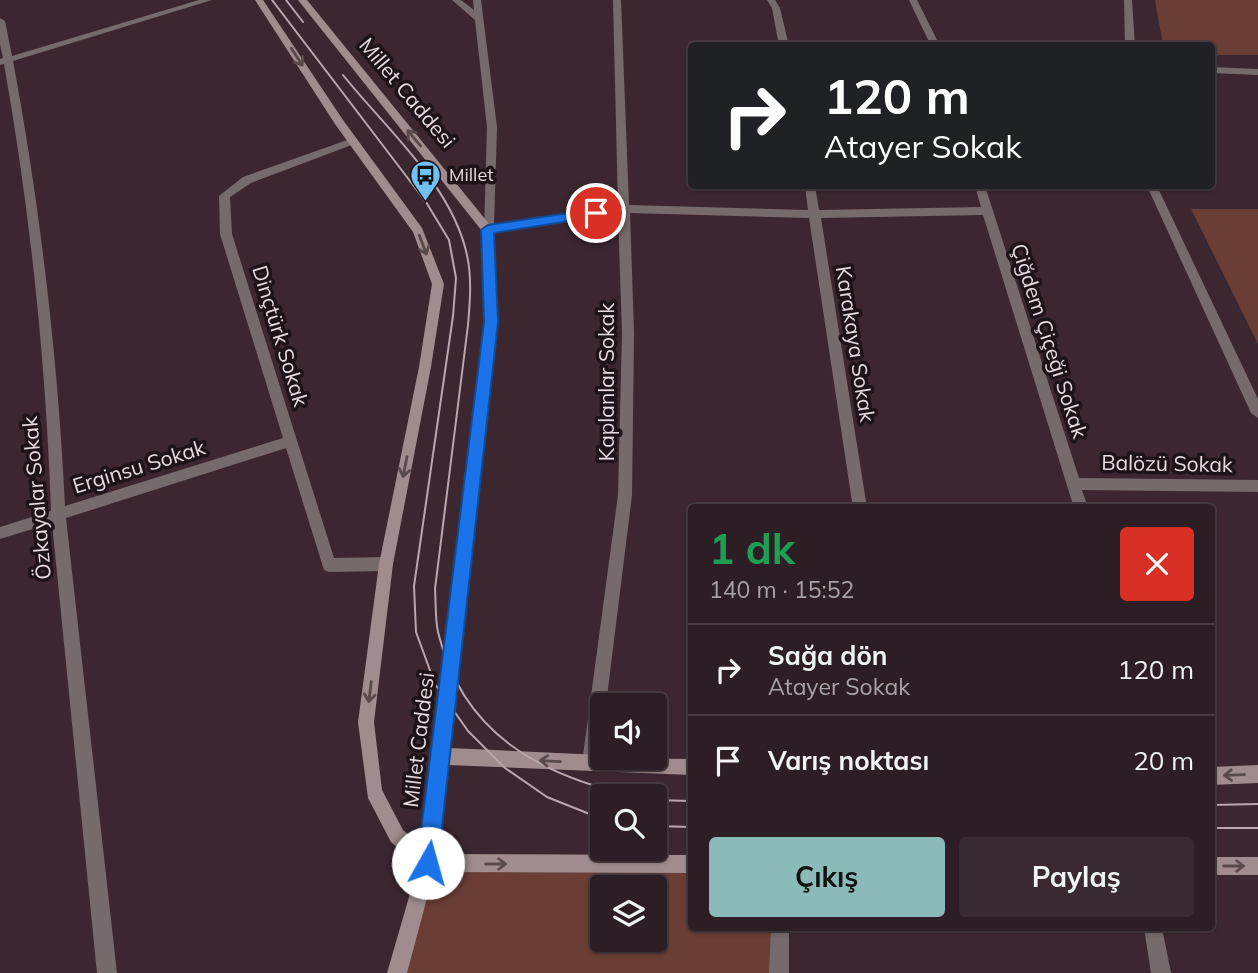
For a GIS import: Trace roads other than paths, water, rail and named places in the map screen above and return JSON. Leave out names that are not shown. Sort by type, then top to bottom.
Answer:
[{"type":"main road","name":"Millet Caddesi","points":[[259,0],[353,141],[418,231],[438,284],[425,367],[386,564],[366,722],[373,792],[397,836],[428,863]]},
{"type":"main road","name":"Millet Caddesi","points":[[302,0],[488,230],[491,322],[428,863]]},
{"type":"main road","points":[[440,756],[590,763]]},
{"type":"main road","points":[[667,765],[688,766]]},
{"type":"main road","points":[[1215,776],[1258,774]]},
{"type":"main road","points":[[397,973],[428,863],[688,864]]},
{"type":"main road","points":[[1215,866],[1258,866]]},
{"type":"street","points":[[4,61],[208,0]]},
{"type":"street","points":[[456,0],[479,19]]},
{"type":"street","points":[[477,0],[492,127],[488,230],[624,209],[815,214],[988,211]]},
{"type":"street","name":"Kaplanlar Sokak","points":[[599,693],[625,495],[628,333],[617,0]]},
{"type":"street","points":[[771,0],[776,8],[782,42]]},
{"type":"street","points":[[914,0],[934,42]]},
{"type":"street","points":[[1128,0],[1130,42]]},
{"type":"street","name":"Özkayalar Sokak","points":[[0,22],[4,61],[33,217],[56,462],[58,514],[107,973]]},
{"type":"street","points":[[1215,70],[1258,72]]},
{"type":"street","name":"Dinçtürk Sokak","points":[[353,141],[247,180],[225,196],[226,234],[329,565],[386,564]]},
{"type":"street","name":"Karakaya Sokak","points":[[811,189],[859,504]]},
{"type":"street","name":"Çiğdem Çiçeği Sokak","points":[[981,189],[1080,504]]},
{"type":"street","points":[[1153,189],[1258,413]]},
{"type":"street","name":"Erginsu Sokak","points":[[0,533],[291,441]]},
{"type":"street","name":"Balözü Sokak","points":[[1075,484],[1258,486]]},
{"type":"street","points":[[779,973],[780,931]]},
{"type":"street","points":[[1154,931],[1161,973]]},
{"type":"tram line","points":[[272,0],[426,202],[449,240],[456,278],[453,316],[414,586],[416,632],[435,684],[468,731],[505,768],[547,797],[590,814]]},
{"type":"tram line","points":[[286,0],[303,22]]},
{"type":"tram line","points":[[343,75],[433,182],[459,229],[469,264],[468,325],[435,589],[438,632],[449,667],[465,697],[485,723],[509,744],[536,762],[590,784]]},
{"type":"tram line","points":[[667,800],[688,801]]},
{"type":"tram line","points":[[1215,805],[1258,804]]},
{"type":"tram line","points":[[667,826],[688,827]]},
{"type":"tram line","points":[[1215,828],[1258,828]]},
{"type":"place","name":"Millet","points":[[426,202]]}]
